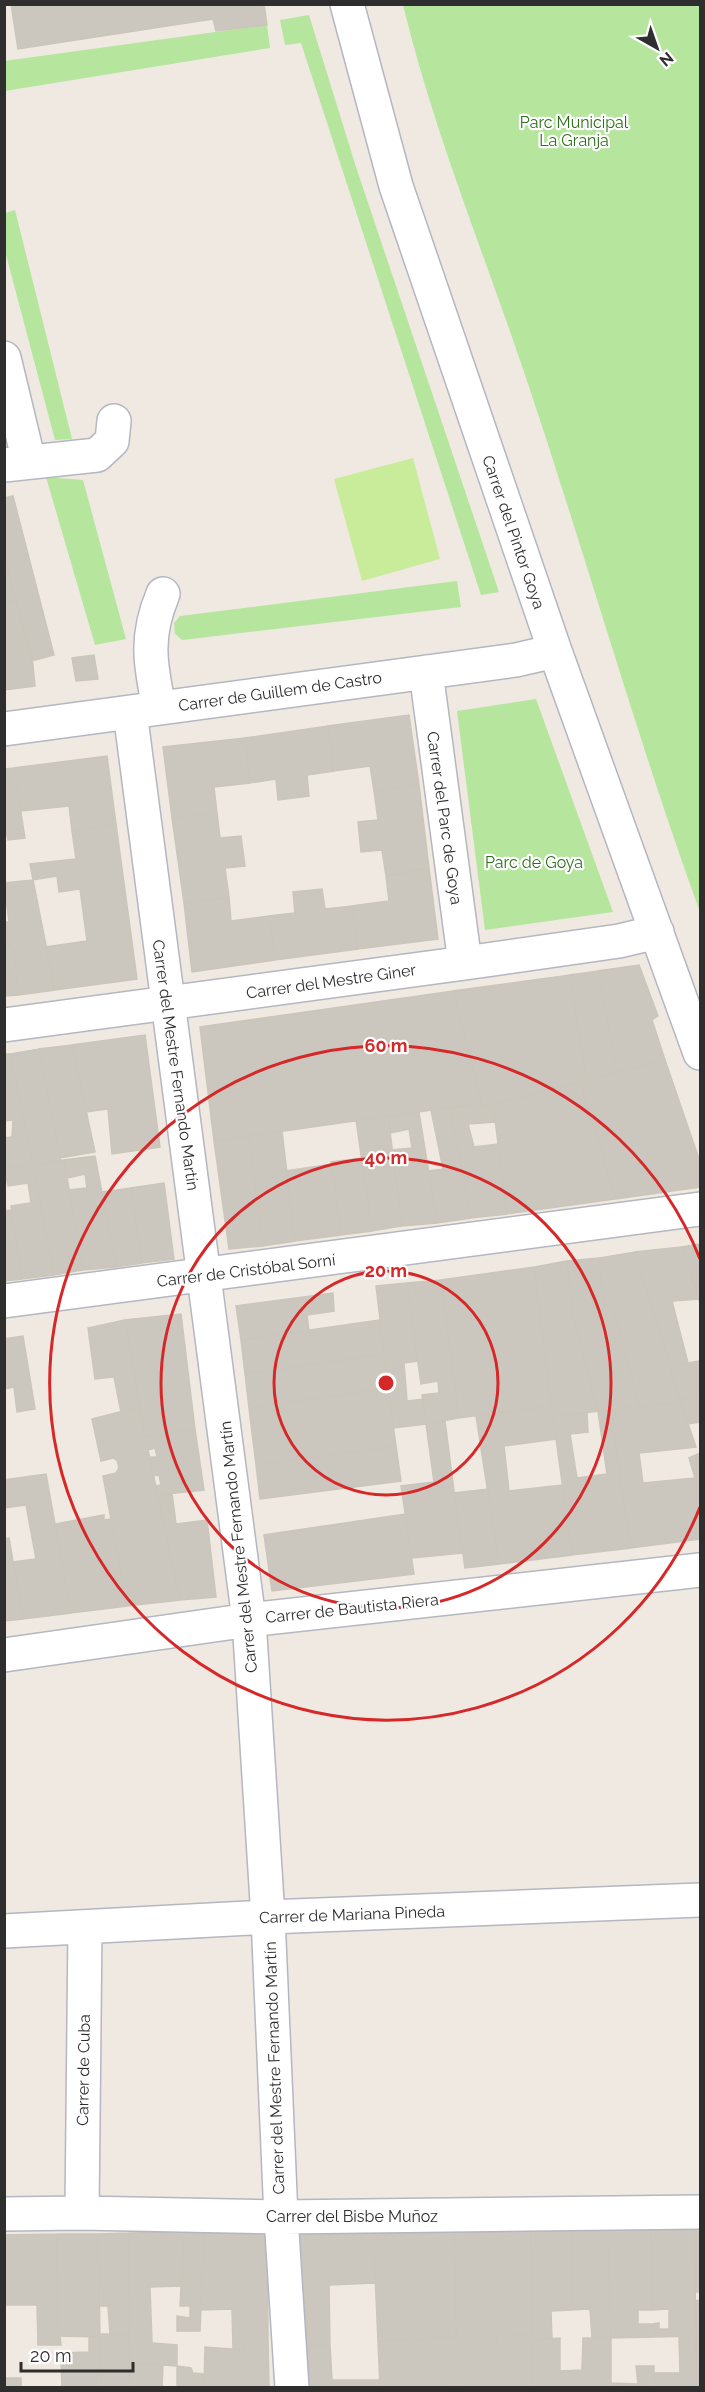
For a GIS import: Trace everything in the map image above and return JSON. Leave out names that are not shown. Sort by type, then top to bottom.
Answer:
[{"type":"street","name":"Carrer del Pintor Goya","points":[[347,4],[396,186],[555,651],[700,1053]]},
{"type":"street","points":[[4,358],[17,463],[97,455],[112,441],[114,421]]},
{"type":"street","name":"Carrer del Mestre Fernando Martín","points":[[163,594],[153,617],[145,710],[167,1004],[205,1275],[249,1620],[268,1917],[281,2217],[292,2388]]},
{"type":"street","name":"Carrer de Guillem de Castro","points":[[4,729],[426,672],[555,651]]},
{"type":"street","name":"Carrer del Parc de Goya","points":[[426,672],[465,963]]},
{"type":"street","name":"Carrer del Mestre Giner","points":[[4,1025],[465,963],[619,941],[657,932]]},
{"type":"street","name":"Carrer de Cristóbal Sorní","points":[[4,1301],[700,1209]]},
{"type":"street","name":"Carrer de Bautista Riera","points":[[4,1655],[249,1620],[700,1570]]},
{"type":"street","name":"Carrer de Mariana Pineda","points":[[4,1931],[268,1917],[700,1900]]},
{"type":"street","name":"Carrer de Cuba","points":[[82,2213],[85,1927]]},
{"type":"street","name":"Carrer del Bisbe Muñoz","points":[[4,2214],[82,2213],[281,2217],[700,2212]]},
{"type":"green space","name":"Parc Municipal La Granja","points":[[403,5],[700,5],[700,912],[676,845],[523,369],[443,143]]},
{"type":"green space","points":[[309,15],[356,167],[499,592],[481,595],[301,43],[285,45],[280,20]]},
{"type":"green space","points":[[267,25],[270,48],[5,91],[4,61]]},
{"type":"green space","points":[[15,210],[72,439],[55,440],[5,251],[5,213]]},
{"type":"green space","points":[[413,458],[440,559],[362,581],[334,479]]},
{"type":"green space","points":[[46,477],[83,480],[126,639],[95,645]]},
{"type":"green space","points":[[457,581],[461,607],[182,640],[175,634],[174,623],[180,616]]},
{"type":"green space","name":"Parc de Goya","points":[[536,699],[613,912],[485,930],[457,711]]},
{"type":"building","points":[[11,4],[264,4],[267,25],[216,31],[213,19],[18,49]]},
{"type":"building","points":[[13,496],[54,655],[31,661],[4,555],[4,498]]},
{"type":"building","points":[[4,555],[16,600],[4,601]]},
{"type":"building","points":[[16,600],[32,656],[35,686],[4,690],[4,601]]},
{"type":"building","points":[[94,655],[98,679],[76,681],[72,658]]},
{"type":"building","points":[[409,715],[419,785],[374,791],[370,766],[334,771],[328,726]]},
{"type":"building","points":[[328,726],[334,771],[307,775],[309,796],[278,800],[276,779],[250,783],[245,738]]},
{"type":"building","points":[[245,738],[250,783],[214,787],[217,813],[172,818],[163,747]]},
{"type":"building","points":[[107,756],[116,824],[72,831],[69,806],[21,811],[14,768]]},
{"type":"building","points":[[14,768],[25,838],[8,840],[4,822],[4,769]]},
{"type":"building","points":[[419,785],[429,868],[386,876],[382,850],[361,852],[358,822],[378,820],[374,791]]},
{"type":"building","points":[[217,813],[220,838],[241,836],[245,866],[225,868],[229,897],[184,903],[172,818]]},
{"type":"building","points":[[116,824],[137,979],[55,990],[46,947],[87,941],[80,889],[59,892],[57,876],[33,880],[30,864],[76,859],[72,831]]},
{"type":"building","points":[[429,868],[438,939],[358,949],[352,906],[389,901],[386,876]]},
{"type":"building","points":[[33,880],[55,990],[19,995],[13,947],[9,947],[6,922],[9,922],[4,883]]},
{"type":"building","points":[[322,889],[325,909],[352,906],[358,949],[275,960],[269,916],[295,913],[293,892]]},
{"type":"building","points":[[229,897],[231,921],[269,916],[275,960],[192,972],[184,903]]},
{"type":"building","points":[[4,922],[9,947],[13,947],[19,995],[4,996]]},
{"type":"building","points":[[639,965],[658,1016],[652,1020],[665,1060],[617,1072],[598,971]]},
{"type":"building","points":[[598,971],[617,1072],[586,1080],[570,975]]},
{"type":"building","points":[[570,975],[586,1080],[483,1107],[453,991]]},
{"type":"building","points":[[453,991],[482,1103],[214,1141],[200,1027]]},
{"type":"building","points":[[145,1035],[160,1147],[112,1154],[108,1109],[86,1112],[72,1045]]},
{"type":"building","points":[[72,1045],[95,1152],[60,1158],[39,1049]]},
{"type":"building","points":[[39,1049],[61,1161],[33,1165],[10,1054]]},
{"type":"building","points":[[4,1054],[10,1054],[33,1165],[4,1168],[4,1138],[12,1137],[13,1120],[4,1121]]},
{"type":"building","points":[[665,1060],[700,1162],[700,1187],[616,1199],[580,1082]]},
{"type":"building","points":[[580,1082],[616,1199],[507,1214],[493,1104]]},
{"type":"building","points":[[482,1103],[483,1107],[493,1104],[495,1122],[468,1124],[474,1147],[498,1144],[507,1214],[471,1218],[450,1108]]},
{"type":"building","points":[[450,1108],[471,1218],[437,1223],[429,1171],[443,1169],[431,1110]]},
{"type":"building","points":[[419,1112],[437,1223],[402,1226],[392,1150],[412,1148],[409,1129],[390,1133],[388,1116]]},
{"type":"building","points":[[388,1116],[402,1226],[372,1231],[356,1120]]},
{"type":"building","points":[[282,1131],[295,1241],[263,1246],[249,1136]]},
{"type":"building","points":[[249,1136],[263,1246],[229,1249],[214,1141]]},
{"type":"building","points":[[95,1156],[116,1267],[83,1270],[69,1190],[87,1188],[85,1174],[67,1178],[64,1160]]},
{"type":"building","points":[[362,1158],[372,1231],[341,1235],[331,1162]]},
{"type":"building","points":[[64,1160],[83,1270],[54,1275],[33,1165]]},
{"type":"building","points":[[332,1164],[341,1235],[295,1241],[286,1171]]},
{"type":"building","points":[[33,1165],[54,1275],[22,1279],[11,1206],[31,1203],[28,1183],[8,1186],[4,1168]]},
{"type":"building","points":[[164,1183],[174,1259],[142,1263],[131,1188]]},
{"type":"building","points":[[131,1188],[142,1263],[116,1267],[102,1192]]},
{"type":"building","points":[[11,1210],[22,1279],[4,1281],[4,1211]]},
{"type":"building","points":[[700,1244],[700,1303],[681,1247]]},
{"type":"building","points":[[681,1247],[699,1299],[672,1301],[688,1363],[670,1366],[635,1252]]},
{"type":"building","points":[[635,1252],[681,1403],[639,1406],[612,1304],[604,1306],[599,1258]]},
{"type":"building","points":[[599,1258],[604,1306],[612,1304],[639,1406],[598,1411],[573,1316],[567,1261]]},
{"type":"building","points":[[567,1261],[573,1316],[598,1411],[553,1417],[534,1267]]},
{"type":"building","points":[[534,1267],[551,1406],[459,1418],[441,1280]]},
{"type":"building","points":[[441,1280],[459,1418],[426,1424],[422,1395],[439,1393],[438,1381],[421,1384],[407,1283]]},
{"type":"building","points":[[407,1283],[417,1361],[404,1363],[407,1401],[423,1399],[426,1424],[393,1428],[376,1286]]},
{"type":"building","points":[[333,1293],[334,1311],[307,1315],[309,1331],[241,1340],[236,1306]]},
{"type":"building","points":[[181,1314],[195,1429],[145,1436],[125,1320]]},
{"type":"building","points":[[125,1320],[139,1407],[121,1412],[114,1377],[95,1379],[88,1328]]},
{"type":"building","points":[[379,1320],[384,1354],[245,1374],[241,1340]]},
{"type":"building","points":[[23,1336],[35,1409],[17,1412],[14,1387],[4,1389],[4,1339]]},
{"type":"building","points":[[384,1354],[388,1388],[249,1408],[245,1374]]},
{"type":"building","points":[[700,1361],[700,1396],[680,1399],[670,1366]]},
{"type":"building","points":[[388,1388],[396,1446],[256,1465],[249,1408]]},
{"type":"building","points":[[700,1396],[700,1422],[688,1424],[680,1399]]},
{"type":"building","points":[[681,1403],[696,1447],[639,1453],[643,1483],[695,1478],[689,1458],[698,1454],[700,1539],[631,1548],[610,1409]]},
{"type":"building","points":[[551,1406],[556,1439],[504,1446],[509,1491],[562,1485],[572,1555],[499,1564],[476,1416]]},
{"type":"building","points":[[139,1407],[180,1600],[127,1606],[103,1476],[116,1473],[119,1468],[117,1460],[113,1458],[101,1461],[92,1419]]},
{"type":"building","points":[[610,1409],[631,1548],[572,1555],[553,1417],[587,1413],[588,1432],[570,1434],[577,1478],[607,1474],[598,1411]]},
{"type":"building","points":[[445,1421],[462,1553],[412,1558],[401,1486],[434,1482],[426,1424]]},
{"type":"building","points":[[195,1429],[204,1490],[157,1495],[155,1486],[161,1485],[159,1475],[153,1476],[150,1457],[157,1457],[155,1448],[148,1450],[145,1436]]},
{"type":"building","points":[[396,1446],[401,1481],[260,1499],[256,1465]]},
{"type":"building","points":[[46,1474],[71,1613],[23,1619],[13,1562],[36,1559],[26,1505],[4,1508],[4,1480]]},
{"type":"building","points":[[488,1489],[499,1564],[465,1568],[454,1493]]},
{"type":"building","points":[[172,1493],[176,1524],[207,1520],[216,1597],[180,1600],[157,1495]]},
{"type":"building","points":[[405,1514],[414,1574],[272,1591],[264,1535]]},
{"type":"building","points":[[104,1515],[104,1520],[111,1519],[127,1606],[71,1613],[55,1524]]},
{"type":"building","points":[[9,1538],[23,1619],[4,1621],[4,1539]]},
{"type":"building","points":[[651,2225],[653,2310],[638,2310],[638,2324],[653,2324],[654,2337],[611,2338],[608,2226]]},
{"type":"building","points":[[651,2225],[694,2225],[696,2336],[654,2337],[653,2324],[659,2323],[659,2329],[669,2329],[669,2309],[653,2310]]},
{"type":"building","points":[[694,2225],[700,2225],[700,2292],[695,2292]]},
{"type":"building","points":[[608,2226],[611,2338],[592,2338],[590,2309],[571,2310],[571,2227]]},
{"type":"building","points":[[571,2227],[571,2310],[551,2311],[552,2338],[533,2340],[531,2229]]},
{"type":"building","points":[[531,2229],[533,2335],[497,2336],[496,2347],[456,2347],[454,2230]]},
{"type":"building","points":[[454,2230],[456,2337],[378,2341],[373,2231]]},
{"type":"building","points":[[297,2231],[373,2231],[375,2283],[329,2285],[330,2345],[303,2346]]},
{"type":"building","points":[[184,2232],[180,2286],[150,2287],[152,2343],[177,2345],[177,2366],[130,2363],[129,2233]]},
{"type":"building","points":[[184,2232],[204,2232],[200,2331],[177,2331],[177,2316],[190,2318],[190,2306],[180,2306]]},
{"type":"building","points":[[204,2232],[267,2232],[268,2339],[245,2339],[245,2350],[233,2349],[232,2309],[201,2310]]},
{"type":"building","points":[[129,2233],[129,2334],[110,2334],[108,2306],[99,2306],[98,2234]]},
{"type":"building","points":[[57,2234],[58,2336],[60,2336],[61,2345],[38,2345],[37,2305],[4,2305],[4,2235]]},
{"type":"building","points":[[57,2234],[98,2234],[100,2337],[58,2336]]},
{"type":"building","points":[[700,2300],[700,2353],[696,2353],[695,2301]]},
{"type":"building","points":[[100,2334],[129,2334],[130,2388],[101,2388]]},
{"type":"building","points":[[533,2335],[533,2388],[456,2388],[456,2347],[496,2347],[497,2336]]},
{"type":"building","points":[[679,2336],[696,2336],[697,2388],[654,2388],[654,2373],[680,2373]]},
{"type":"building","points":[[89,2337],[100,2337],[101,2388],[62,2388],[61,2353],[89,2352]]},
{"type":"building","points":[[456,2337],[456,2388],[380,2388],[378,2341]]},
{"type":"building","points":[[560,2338],[560,2371],[582,2370],[583,2338],[611,2338],[611,2388],[533,2388],[533,2340]]},
{"type":"building","points":[[245,2339],[268,2339],[269,2388],[204,2388],[205,2347],[245,2350]]},
{"type":"building","points":[[330,2345],[332,2380],[379,2380],[380,2388],[305,2388],[303,2346]]},
{"type":"building","points":[[696,2353],[700,2353],[700,2388],[697,2388]]},
{"type":"building","points":[[130,2363],[163,2365],[162,2388],[130,2388]]},
{"type":"building","points":[[177,2366],[191,2368],[193,2373],[203,2374],[204,2388],[177,2388]]},
{"type":"building","points":[[636,2366],[654,2366],[654,2388],[611,2388],[611,2383],[638,2384]]},
{"type":"building","points":[[4,2378],[21,2378],[21,2388],[4,2388]]}]
